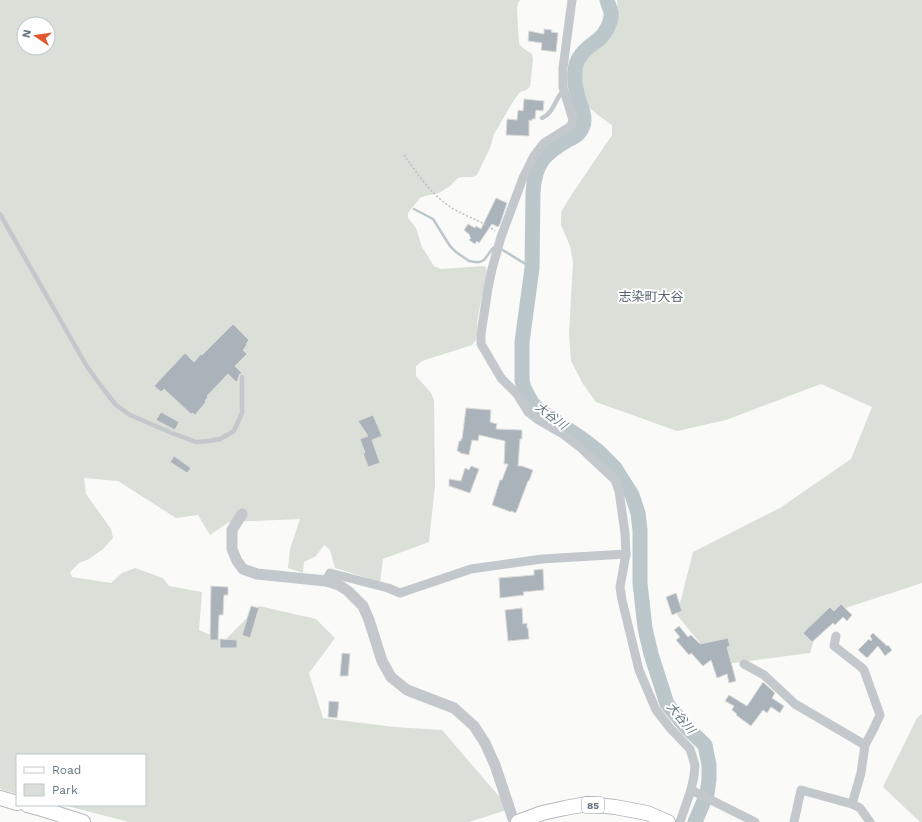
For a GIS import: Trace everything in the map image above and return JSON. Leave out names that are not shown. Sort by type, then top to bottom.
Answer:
[{"type":"main road","points":[[0,798],[16,802]]},
{"type":"main road","name":"85","points":[[518,822],[542,813],[587,804],[647,813],[668,822]]},
{"type":"main road","points":[[31,806],[83,822]]},
{"type":"street","points":[[572,0],[563,68],[564,90],[573,123],[571,126],[544,143],[534,156],[523,178],[501,237],[492,269],[481,334],[481,344],[501,378],[517,394],[528,412],[582,448],[615,480],[619,491],[625,533],[626,554],[620,587],[623,607],[639,670],[656,710],[670,728],[690,749],[695,765],[694,791],[680,822]]},
{"type":"street","points":[[242,514],[232,530],[232,549],[237,561],[243,568],[257,574],[326,581],[339,585],[348,591],[363,606],[382,661],[391,677],[407,690],[454,708],[474,726],[485,743],[495,765],[514,822]]},
{"type":"street","points":[[326,581],[330,573],[388,588],[400,593],[471,569],[542,559],[626,554]]},
{"type":"street","points":[[836,636],[834,646],[864,670],[880,715],[865,745],[861,773],[852,804]]},
{"type":"street","points":[[744,664],[764,675],[795,704],[865,745]]},
{"type":"street","points":[[794,822],[801,790],[852,804],[860,808],[870,822]]},
{"type":"street","points":[[694,791],[756,822]]},
{"type":"lane","points":[[542,118],[547,116],[558,96],[564,90]]},
{"type":"lane","points":[[0,214],[86,365],[116,405],[130,415],[196,442],[209,442],[220,439],[234,431],[242,413],[242,377]]},
{"type":"path","points":[[404,155],[425,183],[448,206],[484,224],[501,237]]},
{"type":"green space","points":[[0,0],[520,0],[517,8],[519,44],[532,54],[533,60],[530,87],[520,92],[514,100],[494,134],[490,148],[477,175],[458,178],[450,186],[439,193],[420,198],[408,213],[408,218],[416,228],[422,247],[434,266],[441,269],[484,266],[487,272],[478,316],[476,340],[472,345],[422,361],[416,366],[416,376],[431,393],[434,400],[435,485],[429,542],[383,559],[380,582],[335,568],[330,550],[324,545],[316,556],[304,562],[303,573],[288,568],[290,549],[300,519],[229,522],[210,535],[198,515],[176,518],[118,481],[84,478],[86,494],[111,529],[113,538],[103,549],[89,559],[79,563],[70,572],[72,577],[111,583],[122,573],[135,568],[163,578],[169,586],[202,592],[199,630],[224,641],[259,606],[316,619],[335,638],[309,673],[323,718],[394,727],[442,730],[510,809],[469,822],[129,822],[67,806],[146,806],[146,754],[16,754],[16,794],[0,789]]},
{"type":"green space","points":[[617,0],[922,0],[922,583],[821,616],[810,653],[718,665],[677,615],[693,552],[780,508],[851,459],[872,407],[821,384],[726,420],[677,431],[596,402],[583,384],[571,361],[569,334],[573,262],[570,246],[561,225],[561,212],[612,135],[612,125],[594,112],[584,102],[579,87],[579,71],[586,57],[603,43],[615,27],[618,8]]},
{"type":"green space","points":[[922,714],[922,822],[920,822],[883,787],[917,718]]},
{"type":"building","points":[[544,29],[552,30],[551,32],[558,33],[556,52],[541,50],[542,43],[528,41],[529,31],[544,34]]},
{"type":"building","points":[[524,99],[544,101],[543,111],[536,110],[535,119],[532,119],[532,121],[529,120],[529,136],[506,135],[507,119],[517,120],[518,110],[523,111]]},
{"type":"building","points":[[496,198],[507,203],[500,224],[498,227],[492,224],[479,243],[477,241],[475,244],[469,240],[471,238],[469,236],[470,235],[464,230],[468,224],[475,228],[476,226],[481,229]]},
{"type":"building","points":[[233,324],[249,340],[243,350],[247,354],[235,366],[242,373],[239,375],[236,382],[228,374],[207,396],[206,402],[195,415],[193,413],[191,414],[164,389],[161,392],[154,386],[185,353],[194,362]]},
{"type":"building","points":[[466,408],[491,410],[490,422],[497,424],[496,429],[522,430],[518,466],[533,470],[516,513],[492,505],[500,480],[502,480],[508,464],[504,464],[505,441],[479,435],[478,441],[472,440],[469,455],[457,451],[459,441],[462,439]]},
{"type":"building","points":[[161,412],[179,422],[175,430],[156,420]]},
{"type":"building","points":[[373,415],[382,436],[372,440],[380,463],[368,467],[360,439],[368,436],[358,421]]},
{"type":"building","points":[[174,456],[191,468],[187,473],[170,462]]},
{"type":"building","points":[[471,466],[479,469],[470,493],[449,486],[449,479],[461,481],[465,468],[469,470]]},
{"type":"building","points":[[543,569],[544,590],[523,592],[524,595],[500,598],[499,578],[534,575],[534,570]]},
{"type":"building","points":[[211,586],[228,587],[228,595],[224,595],[223,615],[219,615],[218,640],[210,640]]},
{"type":"building","points":[[676,593],[682,611],[672,615],[666,597]]},
{"type":"building","points":[[841,604],[852,615],[847,621],[843,617],[835,625],[833,623],[812,642],[803,633],[830,607],[834,611]]},
{"type":"building","points":[[251,606],[259,608],[250,638],[242,635]]},
{"type":"building","points":[[522,608],[523,624],[527,623],[529,639],[508,641],[505,610]]},
{"type":"building","points":[[679,626],[688,637],[691,635],[700,644],[728,638],[730,646],[727,647],[736,681],[729,683],[727,674],[717,678],[711,660],[703,666],[691,653],[689,655],[676,640],[680,637],[674,630]]},
{"type":"building","points":[[873,633],[892,650],[885,656],[878,646],[867,658],[858,650],[869,639],[871,641],[872,639],[870,636]]},
{"type":"building","points":[[220,639],[237,640],[237,648],[220,648]]},
{"type":"building","points":[[342,653],[350,654],[348,676],[340,676]]},
{"type":"building","points":[[763,682],[775,693],[772,698],[784,706],[780,713],[771,707],[767,713],[763,710],[751,726],[736,715],[737,714],[732,710],[734,706],[725,701],[729,695],[747,706]]},
{"type":"building","points":[[329,701],[339,702],[337,718],[328,717]]},
{"type":"waterway","name":"大谷川","points":[[607,0],[611,12],[611,19],[608,27],[602,36],[587,48],[578,59],[575,68],[575,85],[584,115],[584,124],[580,132],[553,150],[542,160],[534,182],[532,268],[522,342],[522,380],[524,388],[532,403],[539,410],[598,451],[615,468],[632,495],[638,513],[640,530],[640,583],[645,628],[651,654],[667,704],[686,727],[705,745],[709,765],[707,794],[695,822]]},
{"type":"waterway","points":[[414,209],[433,219],[450,246],[469,261],[480,262],[484,260],[493,248],[496,247]]},
{"type":"waterway","points":[[501,249],[532,268]]},
{"type":"district","name":"志染町大谷","points":[[651,296]]}]
